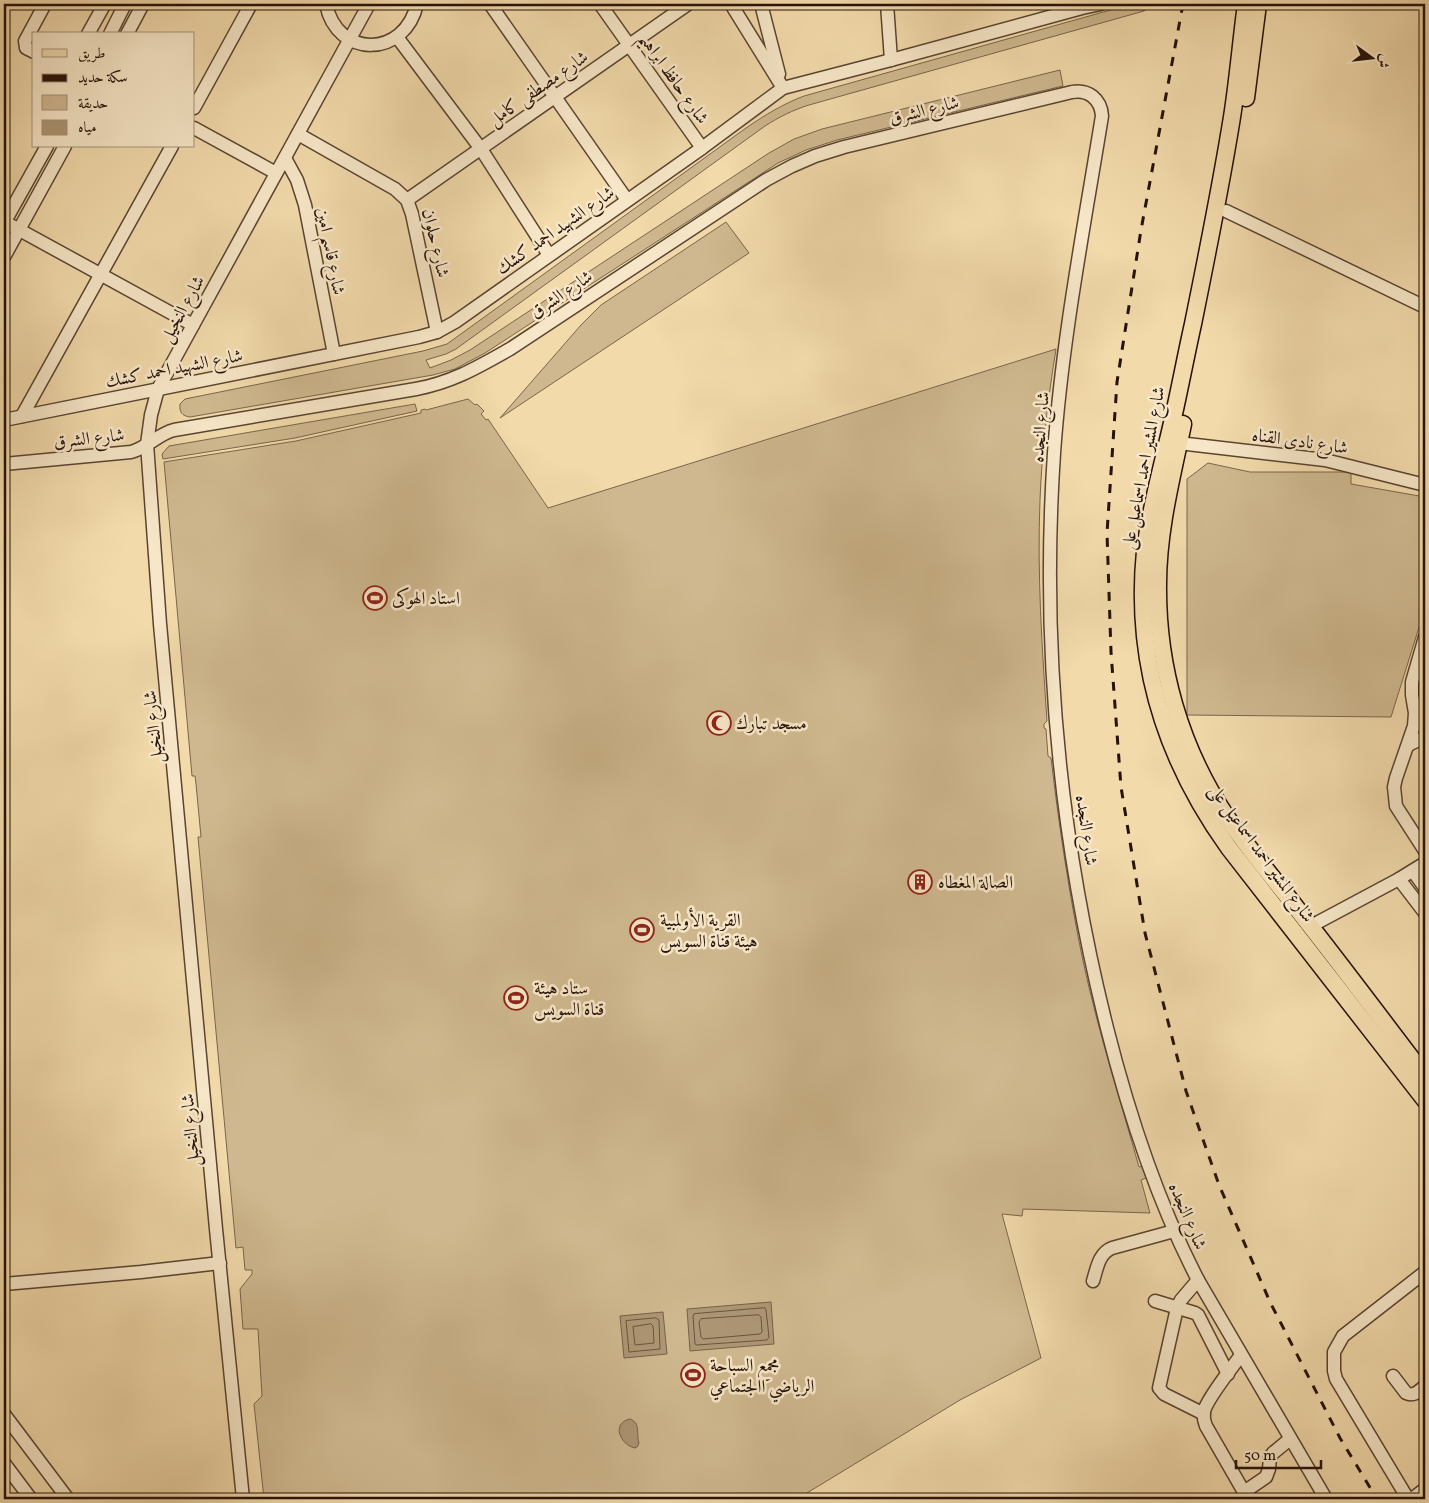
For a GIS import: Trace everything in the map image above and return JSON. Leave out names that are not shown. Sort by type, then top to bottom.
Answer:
[{"type":"main road","name":"شارع المشير احمد اسماعيل على","points":[[1209,272],[1226,211],[1240,102],[1246,4]]},
{"type":"main road","name":"شارع المشير احمد اسماعيل على","points":[[1258,4],[1209,272],[1174,442],[1154,499],[1145,551],[1144,630],[1152,682],[1158,708],[1176,757],[1204,796],[1241,838],[1424,1072]]},
{"type":"main road","name":"شارع المشير احمد اسماعيل على","points":[[1204,796],[1229,848],[1425,1100]]},
{"type":"street","points":[[32,51],[26,48],[25,41],[45,4]]},
{"type":"street","points":[[89,32],[103,4]]},
{"type":"street","points":[[195,106],[251,4]]},
{"type":"street","points":[[326,4],[328,14],[340,33],[350,40],[361,44],[374,45],[386,43],[397,37],[407,28],[414,16],[417,4]]},
{"type":"street","name":"شارع النخيل","points":[[243,1499],[160,624],[148,444],[151,415],[158,389],[369,4]]},
{"type":"street","points":[[490,4],[627,200]]},
{"type":"street","name":"شارع حافظ ابراهيم","points":[[600,4],[702,148]]},
{"type":"street","name":"شارع مصطفى كامل","points":[[407,200],[688,4]]},
{"type":"street","points":[[731,4],[783,88]]},
{"type":"street","points":[[761,4],[783,88]]},
{"type":"street","points":[[888,4],[891,60]]},
{"type":"street","name":"شارع الشهيد احمد كشك","points":[[4,420],[437,332],[455,322],[702,148],[783,88],[891,60],[1082,6],[1101,4]]},
{"type":"street","points":[[111,32],[124,6],[140,9],[128,32]]},
{"type":"street","points":[[397,37],[481,149],[549,255]]},
{"type":"street","name":"شارع الشرق","points":[[4,464],[131,452],[174,430],[431,386],[459,377],[510,349],[750,190],[792,166],[815,156],[844,147],[1077,91],[1087,93],[1096,98],[1101,106],[1102,116]]},
{"type":"street","name":"شارع النجده","points":[[1102,116],[1061,382],[1054,450],[1051,509],[1050,627],[1053,686],[1068,831],[1083,918],[1103,1012],[1124,1089],[1151,1172],[1174,1230],[1198,1280],[1326,1499]]},
{"type":"street","points":[[195,129],[276,173]]},
{"type":"street","name":"شارع حلوان","points":[[298,134],[395,189],[407,200],[412,214],[437,332]]},
{"type":"street","points":[[46,148],[4,222],[193,325]]},
{"type":"street","points":[[4,257],[64,148]]},
{"type":"street","points":[[22,416],[171,148]]},
{"type":"street","name":"شارع قاسم امين","points":[[285,158],[297,180],[305,205],[334,354]]},
{"type":"street","points":[[1226,211],[1425,306]]},
{"type":"street","name":"شارع نادى القناه","points":[[1174,442],[1325,460],[1425,485]]},
{"type":"street","points":[[1425,637],[1412,682],[1414,726],[1396,778],[1395,796],[1396,806],[1425,851]]},
{"type":"street","points":[[1408,745],[1425,738]]},
{"type":"street","points":[[1311,926],[1425,863]]},
{"type":"street","points":[[1413,871],[1425,888]]},
{"type":"street","points":[[1399,879],[1425,913]]},
{"type":"street","points":[[1093,1281],[1101,1257],[1106,1251],[1174,1230]]},
{"type":"street","points":[[4,1284],[220,1263]]},
{"type":"street","points":[[1423,1277],[1343,1336],[1334,1352],[1333,1361],[1336,1379],[1410,1499],[1425,1489]]},
{"type":"street","points":[[1198,1280],[1181,1300],[1177,1308],[1159,1388],[1164,1394],[1204,1414]]},
{"type":"street","points":[[1155,1301],[1195,1313],[1201,1319],[1228,1374]]},
{"type":"street","points":[[1242,1355],[1208,1403],[1204,1414],[1206,1426],[1246,1495],[1266,1477],[1270,1457],[1273,1453],[1290,1439]]},
{"type":"street","points":[[1393,1376],[1408,1394],[1417,1393],[1425,1386]]},
{"type":"street","points":[[4,1414],[68,1499]]},
{"type":"street","points":[[4,1463],[31,1499]]},
{"type":"street","points":[[1314,1499],[1318,1486]]},
{"type":"green space","points":[[1132,4],[1148,4],[1148,8],[1144,11],[809,105],[781,117],[765,126],[456,349],[426,360],[430,368],[470,350],[769,153],[794,139],[822,129],[1060,70],[1063,86],[837,140],[806,150],[778,163],[485,353],[455,369],[433,375],[190,417],[183,415],[180,409],[180,404],[185,399],[423,351],[447,344],[746,128],[774,110],[796,99]]},
{"type":"green space","points":[[726,222],[749,253],[500,418],[581,325],[601,305]]},
{"type":"green space","name":"القرية الأولمبية هيئة قناة السويس","points":[[1056,349],[1042,462],[1039,527],[1042,638],[1047,721],[1044,724],[1044,728],[1046,729],[1048,756],[1051,758],[1073,911],[1083,961],[1102,1039],[1139,1167],[1142,1166],[1146,1178],[1141,1180],[1150,1213],[1023,1209],[1022,1216],[1002,1214],[1041,1358],[960,1400],[797,1499],[264,1499],[254,1404],[262,1396],[258,1329],[243,1329],[240,1289],[252,1274],[252,1270],[245,1270],[243,1247],[236,1248],[198,837],[201,837],[195,776],[192,776],[164,462],[296,441],[421,413],[421,410],[468,399],[484,411],[481,414],[486,420],[488,419],[548,508]]},
{"type":"green space","points":[[415,404],[417,411],[295,438],[163,459],[162,454],[169,446]]},
{"type":"green space","points":[[1208,463],[1250,472],[1351,472],[1351,484],[1425,497],[1425,608],[1391,717],[1187,715],[1187,479]]},
{"type":"water","points":[[771,1302],[774,1344],[690,1351],[687,1309]]},
{"type":"water","points":[[663,1312],[667,1354],[624,1358],[620,1316]]},
{"type":"water","points":[[630,1419],[636,1423],[638,1429],[639,1443],[635,1448],[625,1443],[619,1429],[624,1421]]},
{"type":"railway","points":[[1183,4],[1141,230],[1117,382],[1107,533],[1111,652],[1121,787],[1145,933],[1186,1091],[1219,1185],[1270,1302],[1340,1438],[1377,1499]]},
{"type":"place","name":"استاد الهوكى","points":[[375,598]]},
{"type":"place","name":"مسجد تبارك","points":[[719,723]]},
{"type":"place","name":"الصالة المغطاه","points":[[920,882]]},
{"type":"place","name":"القرية الأولمبية هيئة قناة السويس","points":[[642,930]]},
{"type":"place","name":"ستاد هيئة قناة السويس","points":[[516,998]]},
{"type":"place","name":"مجمع السباحة الرياضي االجتماعي","points":[[693,1375]]}]
